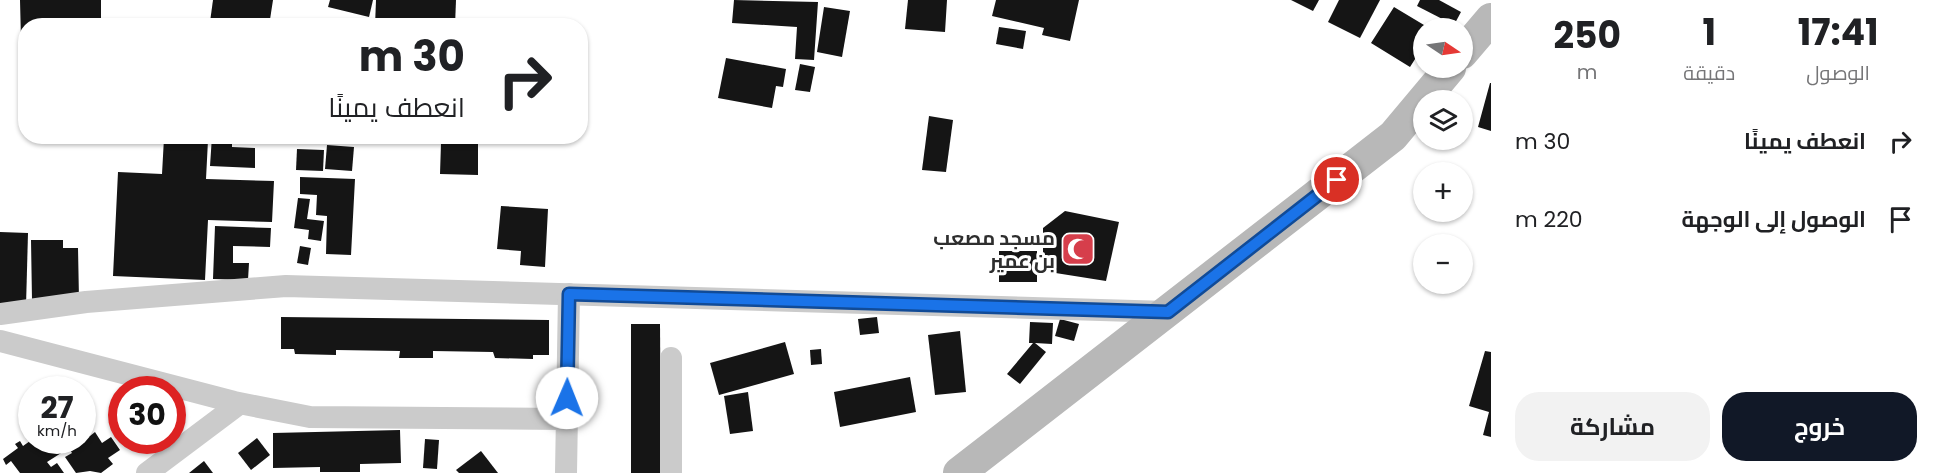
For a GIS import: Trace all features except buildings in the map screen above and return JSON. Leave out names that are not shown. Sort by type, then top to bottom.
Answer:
[{"type":"main road","points":[[1473,40],[1491,19]]},
{"type":"main road","points":[[959,473],[1393,136],[1442,78]]},
{"type":"street","points":[[0,314],[86,302],[286,286],[1168,312]]},
{"type":"street","points":[[566,473],[569,294]]},
{"type":"street","points":[[0,341],[239,404],[310,417],[566,419]]},
{"type":"street","points":[[671,358],[671,473]]},
{"type":"street","points":[[147,473],[239,404]]},
{"type":"place","name":"مسجد مصعب بن عمير","points":[[1078,249]]},
{"type":"route","points":[[567,398],[569,294],[1168,312],[1337,180]]}]
